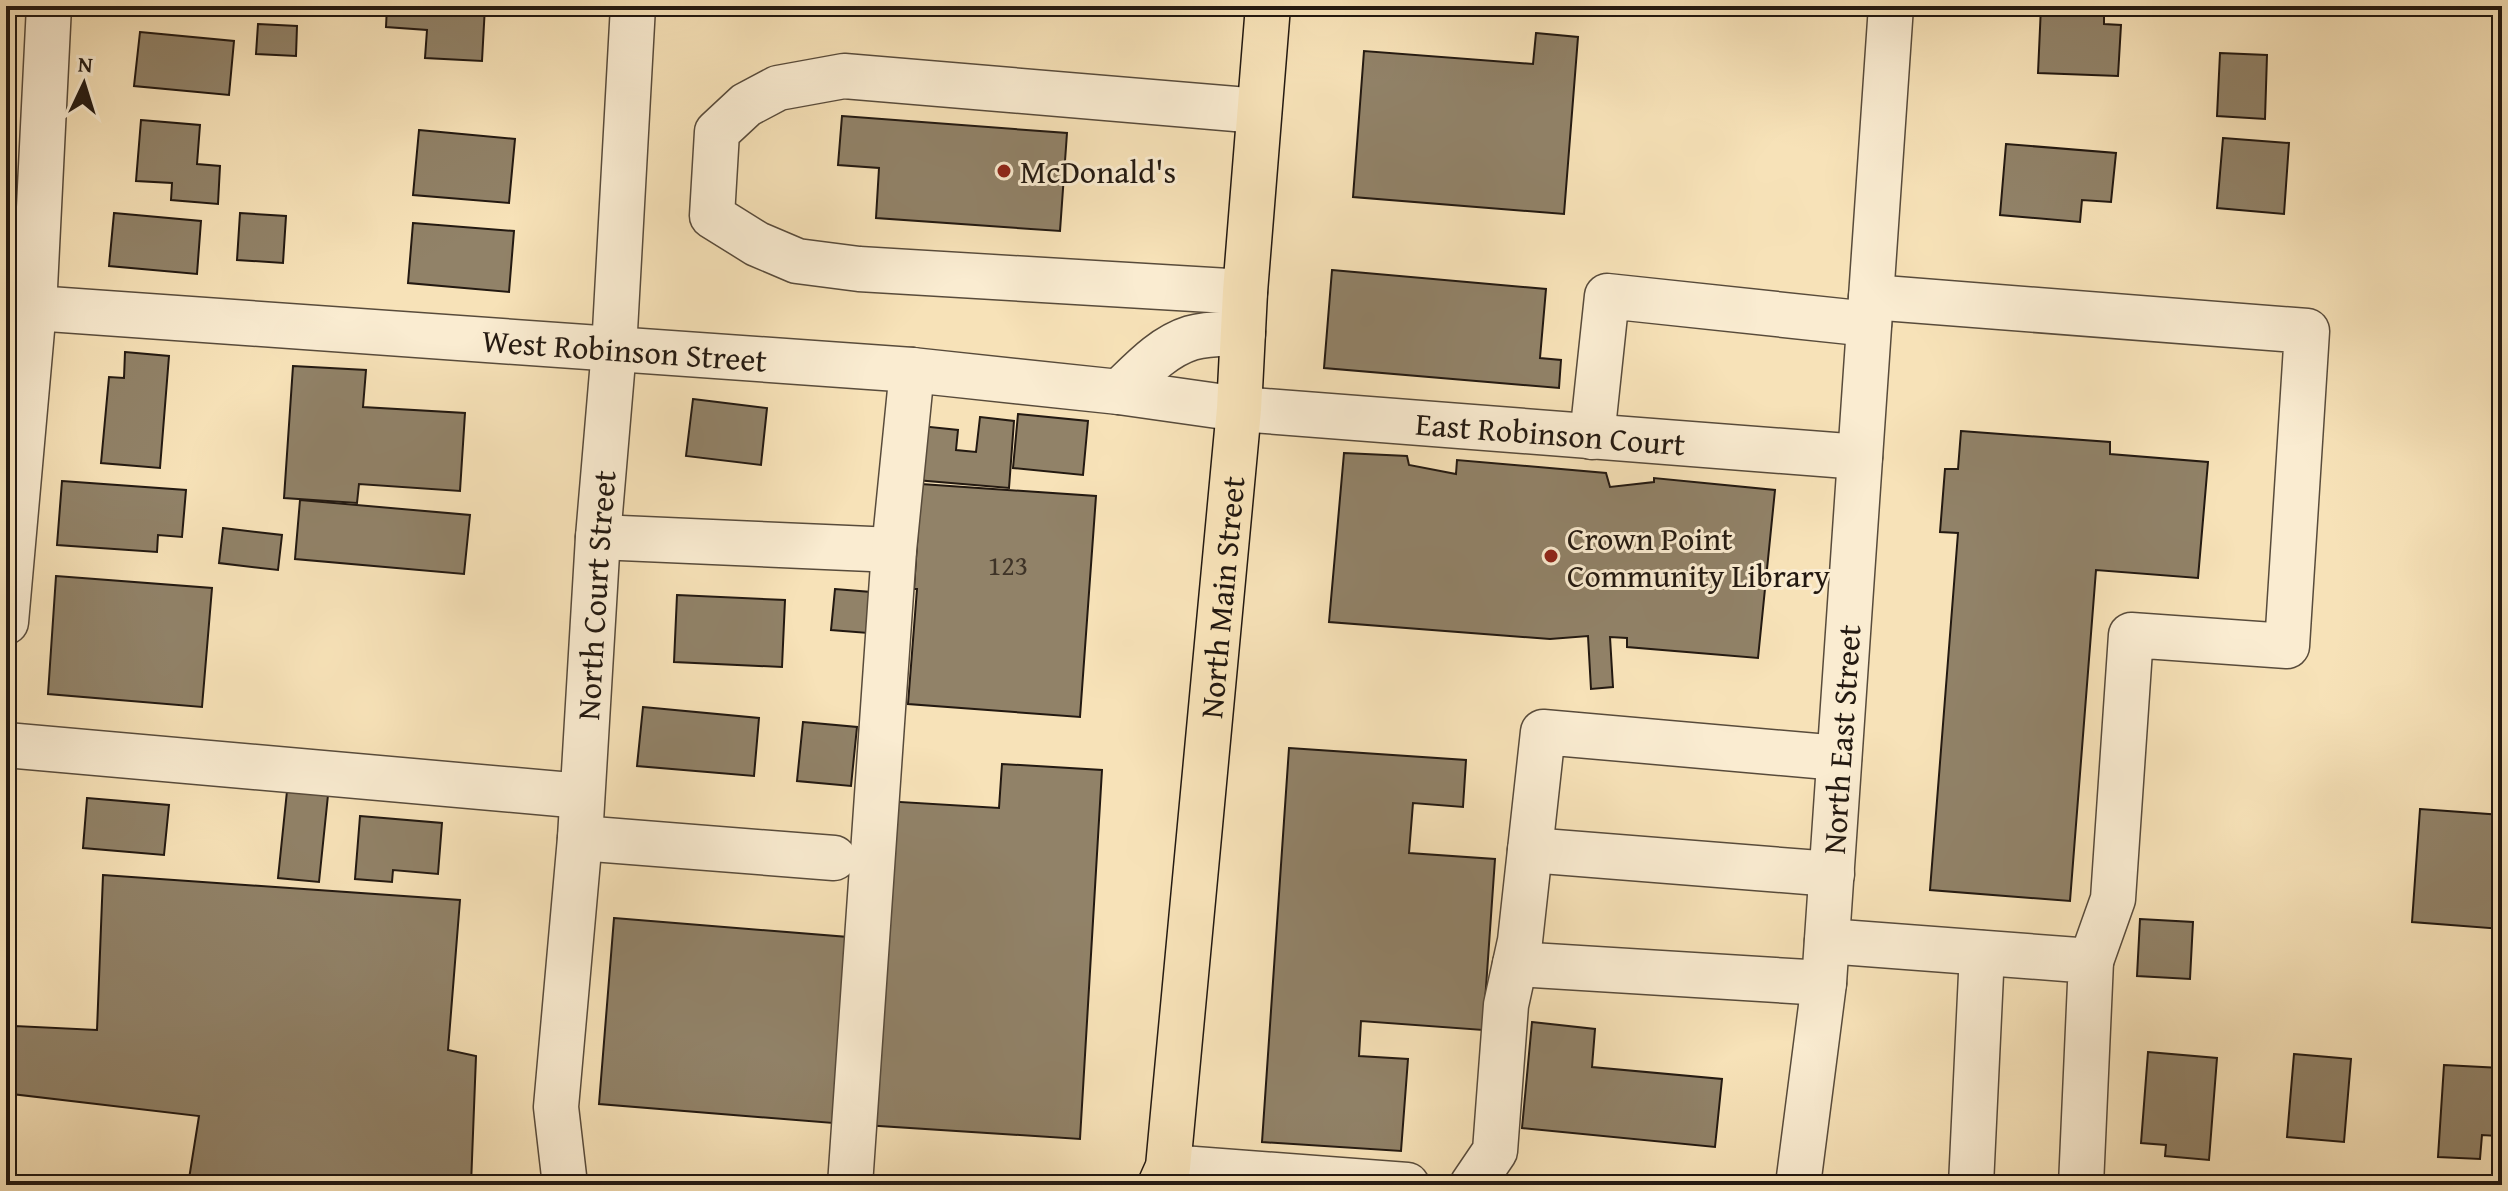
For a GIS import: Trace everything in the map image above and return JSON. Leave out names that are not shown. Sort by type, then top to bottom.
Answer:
[{"type":"main road","name":"North Main Street","points":[[1164,1176],[1239,409],[1268,6]]},
{"type":"street","points":[[6,622],[20,307],[49,6]]},
{"type":"street","name":"North Court Street","points":[[565,1185],[556,1107],[581,817],[598,537],[614,349],[633,6]]},
{"type":"street","name":"North East Street","points":[[1798,1185],[1824,983],[1891,6]]},
{"type":"street","points":[[1244,312],[797,261],[757,244],[712,216],[717,132],[746,105],[778,88],[844,76],[1259,111]]},
{"type":"street","points":[[1592,437],[1607,296],[2307,331],[2287,646],[2131,635],[2113,899],[2091,961],[2081,1185]]},
{"type":"street","name":"West Robinson Street","points":[[20,307],[912,370],[1119,392],[1239,409]]},
{"type":"street","points":[[1119,392],[1156,357],[1189,339],[1210,335],[1244,312]]},
{"type":"street","points":[[850,1185],[894,550],[912,370]]},
{"type":"street","name":"East Robinson Court","points":[[1239,409],[1860,457]]},
{"type":"street","points":[[598,537],[894,550]]},
{"type":"street","points":[[1472,1185],[1495,1151],[1506,1005],[1520,941],[1543,732],[1839,758]]},
{"type":"street","points":[[6,745],[581,817],[834,858]]},
{"type":"street","points":[[1530,850],[1832,874]]},
{"type":"street","points":[[1827,941],[2091,961]]},
{"type":"street","points":[[1971,1185],[1982,953]]},
{"type":"street","points":[[1515,964],[1824,983]]},
{"type":"street","points":[[1164,1176],[1407,1185]]},
{"type":"building","points":[[387,6],[485,6],[482,61],[425,58],[427,30],[386,27]]},
{"type":"building","points":[[2041,6],[2104,6],[2104,24],[2121,25],[2118,76],[2038,73]]},
{"type":"building","points":[[258,24],[297,26],[296,56],[256,54]]},
{"type":"building","points":[[140,32],[234,41],[229,95],[134,86]]},
{"type":"building","points":[[1536,33],[1578,37],[1564,214],[1353,197],[1364,51],[1533,64]]},
{"type":"building","points":[[2220,53],[2267,55],[2265,119],[2217,116]]},
{"type":"building","points":[[842,116],[1067,133],[1060,231],[876,218],[879,168],[838,165]]},
{"type":"building","points":[[141,120],[200,125],[197,164],[220,166],[218,204],[171,200],[172,183],[136,181]]},
{"type":"building","points":[[419,130],[515,139],[509,203],[413,195]]},
{"type":"building","points":[[2223,138],[2289,143],[2284,214],[2217,208]]},
{"type":"building","points":[[2006,144],[2116,153],[2111,202],[2082,200],[2080,222],[2000,215]]},
{"type":"building","points":[[114,213],[201,221],[197,274],[109,266]]},
{"type":"building","points":[[240,213],[286,216],[283,263],[237,260]]},
{"type":"building","points":[[413,223],[514,231],[509,292],[408,283]]},
{"type":"building","points":[[1332,270],[1546,289],[1540,358],[1561,360],[1559,388],[1324,368]]},
{"type":"building","points":[[125,352],[169,356],[160,468],[101,463],[109,377],[124,378]]},
{"type":"building","points":[[293,366],[366,370],[363,407],[465,413],[460,491],[359,484],[357,503],[284,498]]},
{"type":"building","points":[[693,399],[767,408],[761,465],[686,456]]},
{"type":"building","points":[[1018,414],[1088,421],[1083,475],[1013,468]]},
{"type":"building","points":[[980,417],[1014,421],[1009,488],[916,480],[921,426],[958,430],[956,450],[976,452]]},
{"type":"building","points":[[1961,431],[2110,442],[2110,454],[2208,462],[2198,578],[2096,570],[2070,901],[1930,890],[1958,533],[1940,532],[1945,469],[1958,469]]},
{"type":"building","name":"Crown Point Community Library","points":[[1344,453],[1407,456],[1409,465],[1456,474],[1457,460],[1606,473],[1610,487],[1654,482],[1654,478],[1775,490],[1758,658],[1627,647],[1627,638],[1610,637],[1613,687],[1591,689],[1588,636],[1550,639],[1329,622]]},
{"type":"building","points":[[62,481],[186,490],[182,537],[158,535],[157,552],[57,545]]},
{"type":"building","points":[[921,484],[1096,496],[1080,717],[908,704]]},
{"type":"building","points":[[300,500],[470,515],[464,574],[295,559]]},
{"type":"building","points":[[223,528],[282,535],[278,570],[219,563]]},
{"type":"building","points":[[56,576],[212,588],[202,707],[48,694]]},
{"type":"building","points":[[835,589],[871,592],[868,633],[831,630]]},
{"type":"building","points":[[677,595],[785,600],[782,667],[674,662]]},
{"type":"building","points":[[643,707],[759,718],[754,776],[637,766]]},
{"type":"building","points":[[803,722],[857,727],[851,786],[797,781]]},
{"type":"building","points":[[1289,748],[1466,760],[1463,807],[1413,803],[1409,853],[1495,859],[1483,1030],[1361,1021],[1359,1056],[1408,1059],[1401,1151],[1262,1142]]},
{"type":"building","points":[[1002,764],[1102,770],[1080,1139],[864,1125],[884,801],[999,808]]},
{"type":"building","points":[[287,791],[328,795],[319,882],[278,878]]},
{"type":"building","points":[[87,798],[169,805],[164,855],[83,848]]},
{"type":"building","points":[[2420,809],[2502,815],[2502,929],[2412,922]]},
{"type":"building","points":[[360,816],[442,823],[438,874],[393,870],[392,882],[355,879]]},
{"type":"building","points":[[103,875],[460,900],[448,1050],[476,1056],[471,1185],[188,1185],[199,1116],[12,1094],[15,1026],[97,1030]]},
{"type":"building","points":[[614,918],[848,937],[833,1123],[599,1104]]},
{"type":"building","points":[[2140,919],[2193,922],[2190,979],[2137,976]]},
{"type":"building","points":[[1532,1022],[1595,1029],[1592,1067],[1722,1079],[1715,1147],[1522,1128]]},
{"type":"building","points":[[2148,1052],[2217,1058],[2209,1160],[2165,1156],[2166,1145],[2141,1143]]},
{"type":"building","points":[[2294,1054],[2351,1059],[2344,1142],[2287,1137]]},
{"type":"building","points":[[2444,1065],[2501,1068],[2497,1136],[2482,1135],[2480,1159],[2438,1157]]},
{"type":"place","name":"McDonald's","points":[[1004,171]]},
{"type":"place","name":"Crown Point Community Library","points":[[1551,556]]}]
